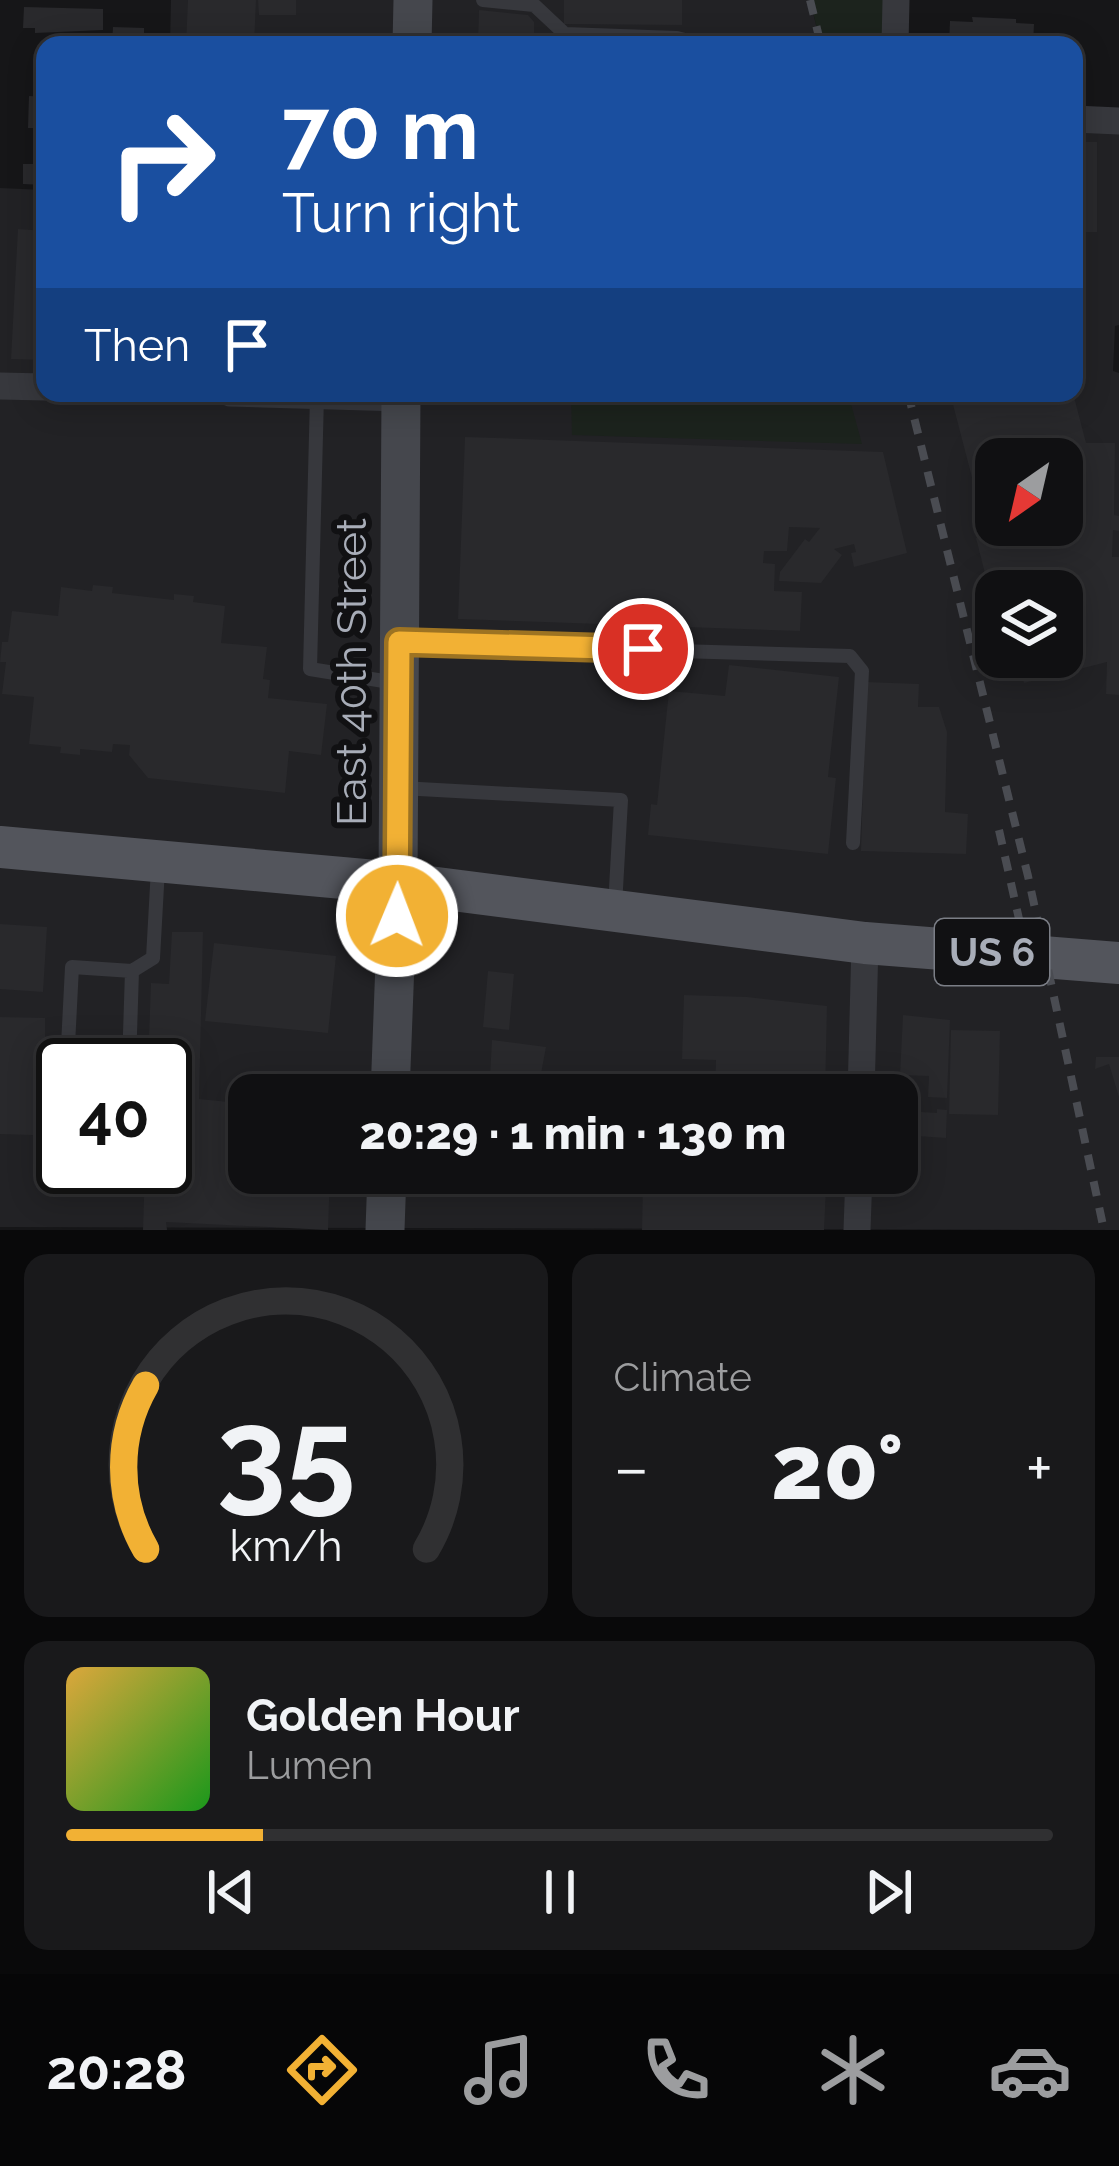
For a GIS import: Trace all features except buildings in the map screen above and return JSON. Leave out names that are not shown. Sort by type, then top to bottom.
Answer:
[{"type":"main road","name":"US 6","points":[[0,847],[398,884],[866,943],[1119,963]]},
{"type":"street","points":[[412,36],[413,0]]},
{"type":"street","points":[[895,36],[896,0]]},
{"type":"street","points":[[1083,119],[1119,121]]},
{"type":"street","points":[[0,386],[36,387]]},
{"type":"street","name":"East 40th Street","points":[[391,1074],[398,884],[401,402]]},
{"type":"street","points":[[862,1074],[866,943]]},
{"type":"street","points":[[385,1230],[386,1194]]},
{"type":"street","points":[[857,1230],[858,1194]]},
{"type":"lane","points":[[483,0],[534,5],[566,34],[621,36]]},
{"type":"lane","points":[[317,402],[310,669],[399,684]]},
{"type":"lane","points":[[399,642],[850,656],[862,670],[853,843]]},
{"type":"lane","points":[[398,788],[621,800],[615,911]]},
{"type":"lane","points":[[68,1038],[72,967],[132,971],[153,958],[159,862]]},
{"type":"lane","points":[[130,1038],[132,971]]},
{"type":"shaded area","points":[[171,0],[810,0],[819,36],[170,36]]},
{"type":"shaded area","points":[[810,0],[896,0],[895,36],[819,36]]},
{"type":"shaded area","points":[[1083,119],[1119,121],[1119,325],[1115,326],[1113,371],[1119,373],[1119,1230],[0,1227],[0,188],[36,190],[36,402],[1083,402]]},
{"type":"shaded area","points":[[571,402],[850,402],[862,444],[572,435]]},
{"type":"railway","points":[[810,0],[819,36]]},
{"type":"railway","points":[[910,402],[1028,876],[1104,1230]]},
{"type":"railway","points":[[999,830],[1024,941]]},
{"type":"route","points":[[397,916],[399,642],[643,649]]}]
